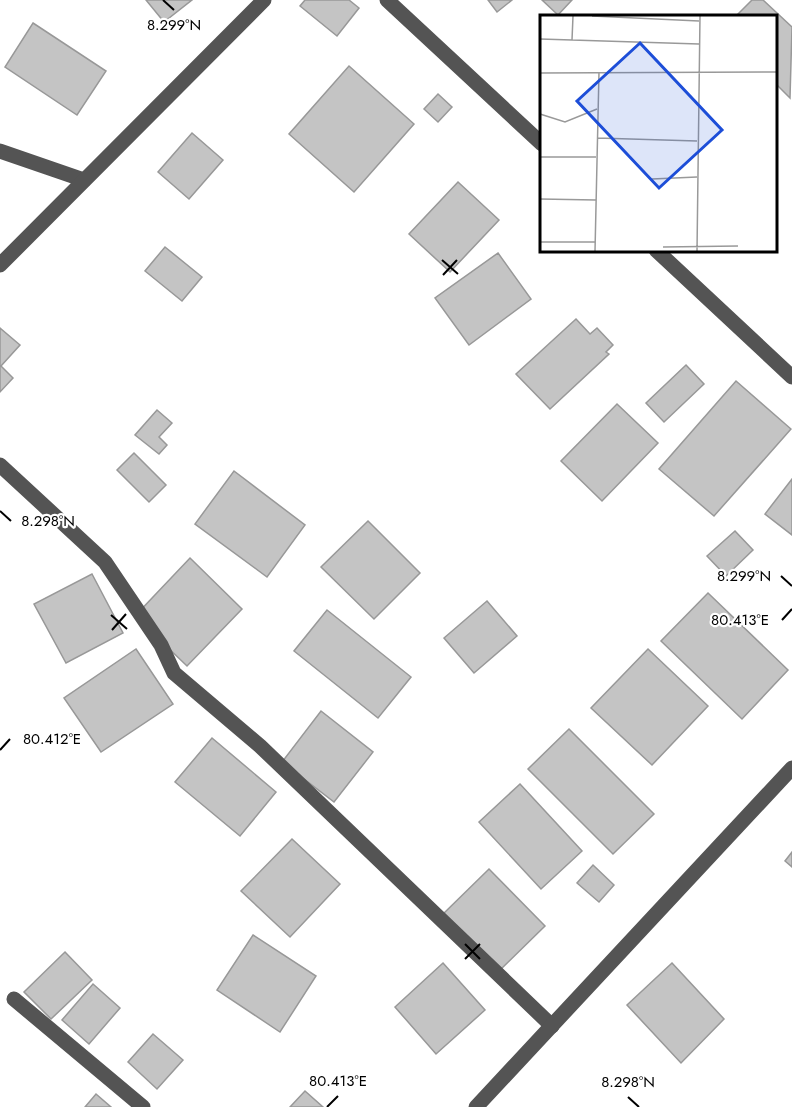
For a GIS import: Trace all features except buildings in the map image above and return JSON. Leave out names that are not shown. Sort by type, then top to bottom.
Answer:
[{"type":"street","points":[[0,265],[264,0]]},
{"type":"street","points":[[387,0],[540,142]]},
{"type":"street","points":[[0,151],[84,180]]},
{"type":"street","points":[[658,252],[792,376]]},
{"type":"street","points":[[0,465],[105,562],[161,645],[174,673],[260,746],[552,1026]]},
{"type":"street","points":[[476,1107],[792,768]]},
{"type":"street","points":[[14,999],[143,1107]]}]
